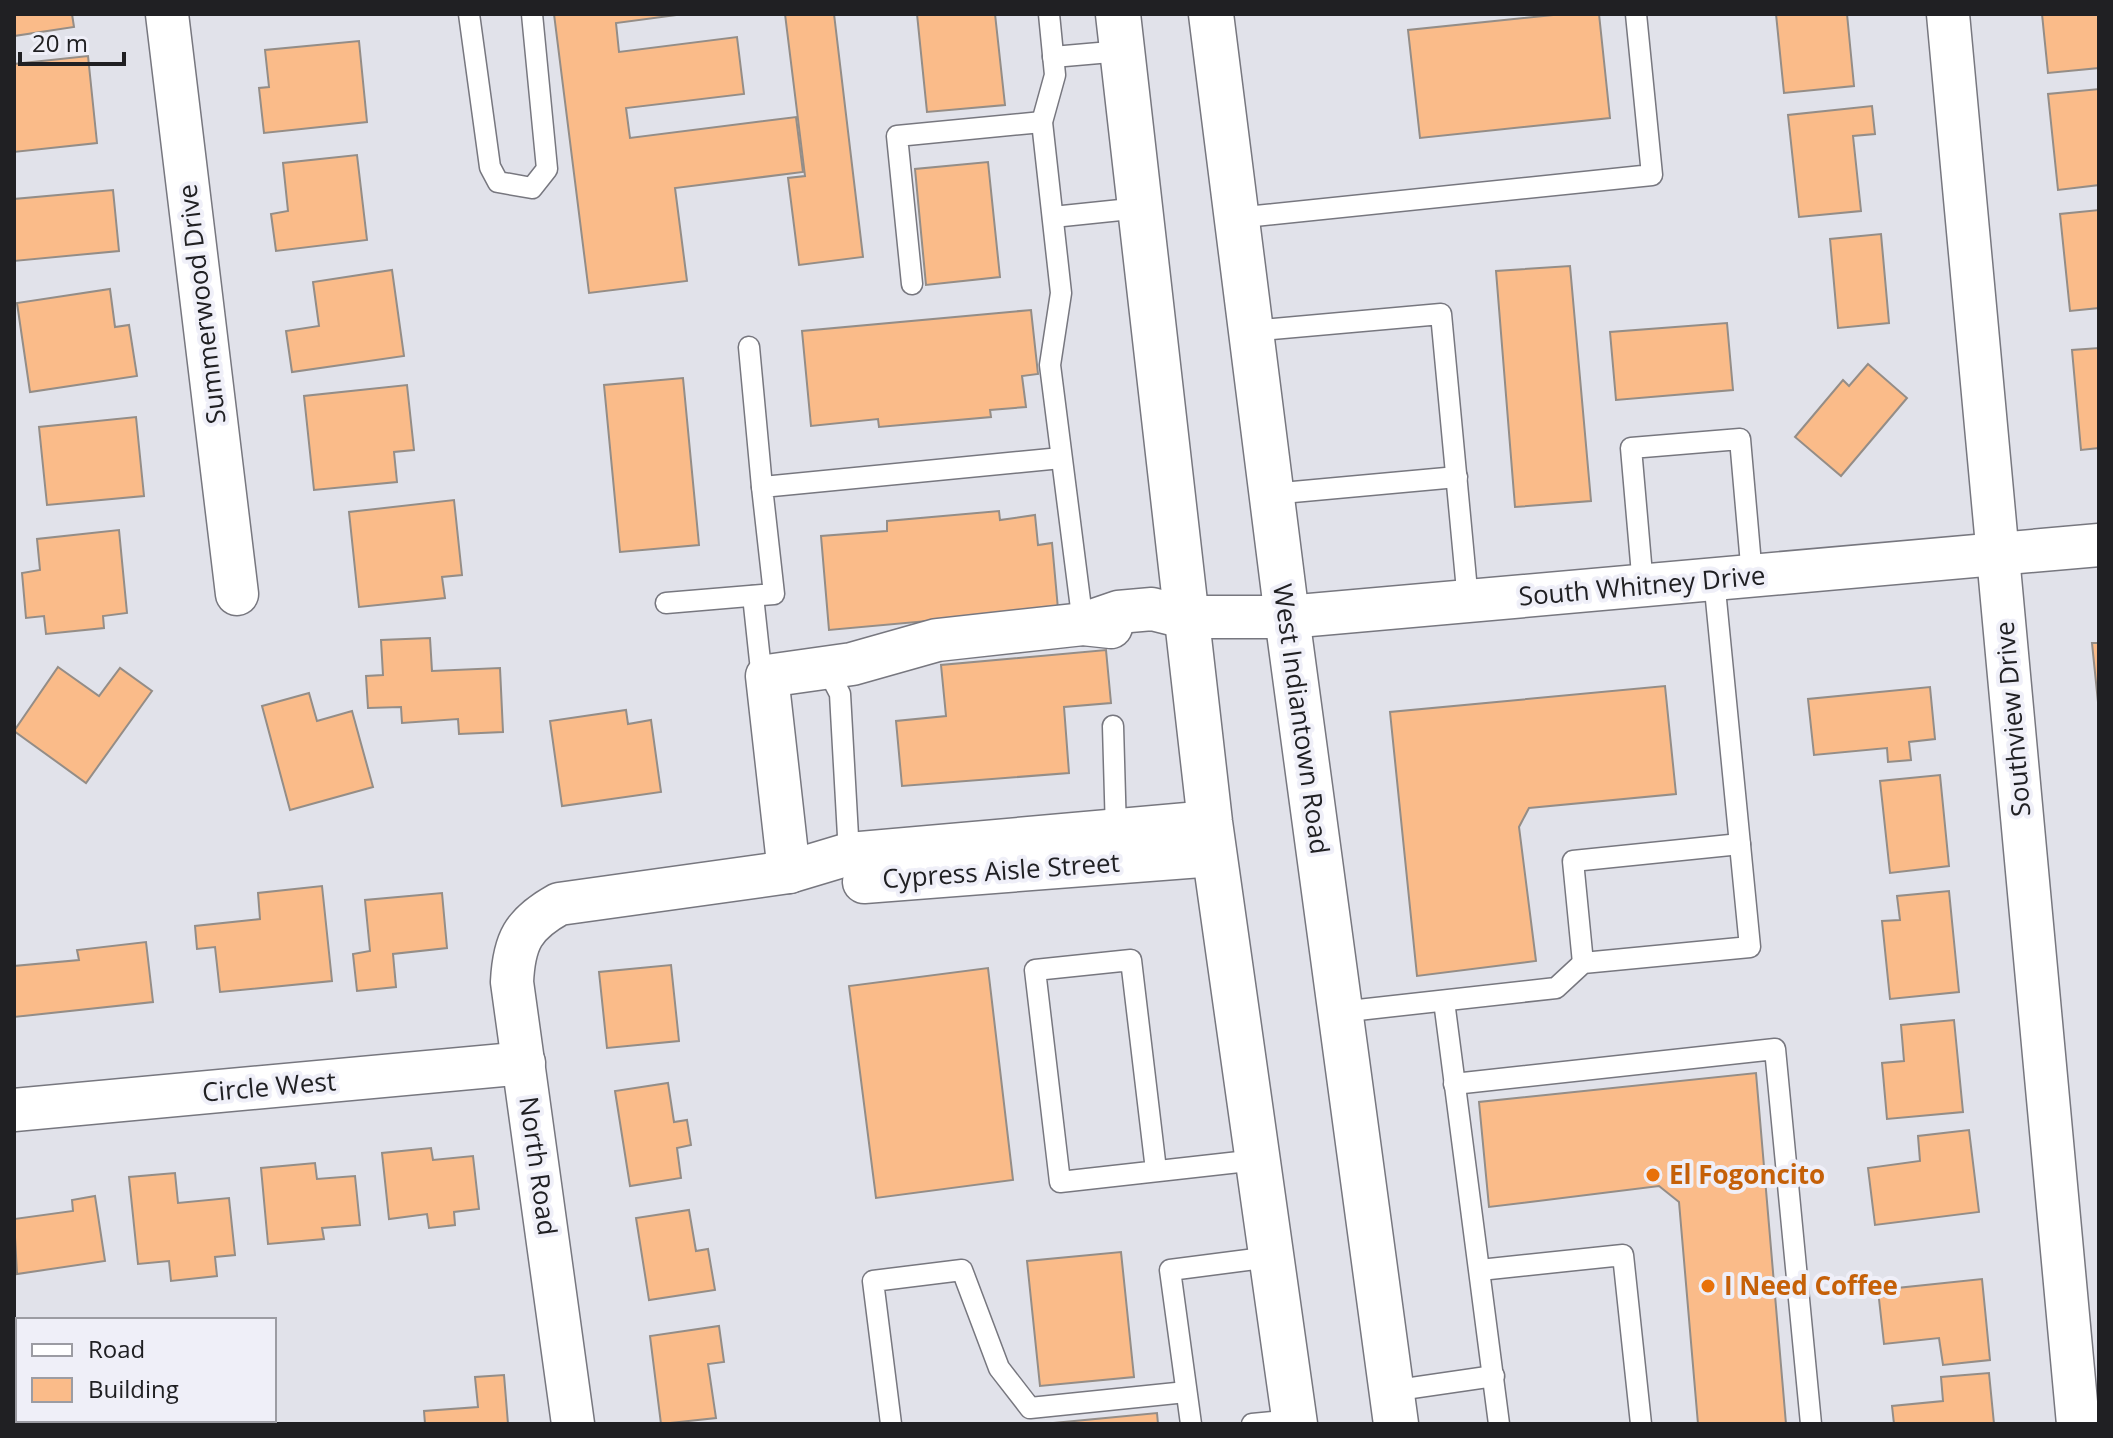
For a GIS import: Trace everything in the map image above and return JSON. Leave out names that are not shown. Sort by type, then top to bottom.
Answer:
[{"type":"main road","name":"West Indiantown Road","points":[[1211,14],[1287,617],[1394,1408]]},
{"type":"main road","points":[[1120,32],[1184,617],[1271,1257],[1280,1423]]},
{"type":"street","name":"Summerwood Drive","points":[[167,14],[237,594]]},
{"type":"street","name":"Southview Drive","points":[[1948,14],[2078,1424]]},
{"type":"street","name":"South Whitney Drive","points":[[767,676],[852,664],[937,640],[1083,624],[1126,629],[1163,625],[1184,617],[1287,617],[2099,545]]},
{"type":"street","points":[[767,676],[789,872]]},
{"type":"street","name":"Cypress Aisle Street","points":[[538,916],[559,904],[789,872],[849,854],[1116,832],[1212,838]]},
{"type":"street","name":"Cypress Aisle Street","points":[[789,872],[837,884],[1212,838]]},
{"type":"street","name":"North Road","points":[[538,916],[522,934],[513,956],[512,982],[573,1424]]},
{"type":"street","name":"Circle West","points":[[14,1110],[524,1063]]},
{"type":"lane","points":[[469,14],[490,167],[498,182],[532,188],[547,169],[532,14]]},
{"type":"lane","points":[[1049,14],[1055,75],[1042,122],[1061,293],[1050,365],[1083,624]]},
{"type":"lane","points":[[1236,218],[1652,175],[1636,14]]},
{"type":"lane","points":[[1053,57],[1120,32]]},
{"type":"lane","points":[[912,284],[897,136],[1042,122]]},
{"type":"lane","points":[[1053,217],[1140,208]]},
{"type":"lane","points":[[1251,331],[1441,314],[1468,601]]},
{"type":"lane","points":[[666,603],[774,594],[749,347]]},
{"type":"lane","points":[[1340,1012],[1556,988],[1583,963],[1750,947],[1740,844],[1733,578],[1740,439],[1631,448],[1643,586]]},
{"type":"lane","points":[[762,487],[1061,458]]},
{"type":"lane","points":[[1271,494],[1457,477]]},
{"type":"lane","points":[[753,596],[760,661],[767,676]]},
{"type":"lane","points":[[826,667],[840,694],[849,854]]},
{"type":"lane","points":[[1113,726],[1116,832]]},
{"type":"lane","points":[[1583,963],[1573,861],[1740,844]]},
{"type":"lane","points":[[1156,1170],[1131,960],[1035,970],[1060,1182],[1257,1160]]},
{"type":"lane","points":[[1444,1001],[1499,1424]]},
{"type":"lane","points":[[1454,1084],[1775,1049],[1811,1424]]},
{"type":"lane","points":[[1480,1270],[1623,1255],[1641,1424]]},
{"type":"lane","points":[[1191,1424],[1170,1270],[1271,1257]]},
{"type":"lane","points":[[891,1424],[873,1281],[962,1270],[999,1368],[1031,1416],[1186,1392]]},
{"type":"lane","points":[[1394,1408],[1494,1376]]},
{"type":"building","points":[[14,14],[72,14],[74,27],[14,36]]},
{"type":"building","points":[[554,14],[684,14],[616,23],[619,52],[737,37],[744,94],[626,108],[630,138],[796,117],[803,172],[675,188],[687,281],[589,293]]},
{"type":"building","points":[[785,14],[834,14],[863,257],[799,265],[788,178],[805,176]]},
{"type":"building","points":[[917,14],[995,14],[1005,105],[927,112]]},
{"type":"building","points":[[1563,14],[1599,14],[1610,118],[1420,138],[1408,30]]},
{"type":"building","points":[[1776,14],[1847,14],[1854,86],[1784,93]]},
{"type":"building","points":[[2042,14],[2099,14],[2099,68],[2048,73]]},
{"type":"building","points":[[359,41],[367,122],[264,133],[259,88],[269,87],[265,50]]},
{"type":"building","points":[[88,56],[97,143],[14,152],[14,64]]},
{"type":"building","points":[[2099,89],[2099,185],[2058,190],[2048,94]]},
{"type":"building","points":[[1872,106],[1875,134],[1853,136],[1861,211],[1799,217],[1788,115]]},
{"type":"building","points":[[357,155],[367,240],[276,251],[271,214],[288,211],[283,163]]},
{"type":"building","points":[[988,162],[1000,277],[926,285],[915,169]]},
{"type":"building","points":[[113,190],[119,251],[14,261],[14,199]]},
{"type":"building","points":[[2099,210],[2099,308],[2070,311],[2060,214]]},
{"type":"building","points":[[1881,234],[1889,323],[1838,328],[1830,239]]},
{"type":"building","points":[[1570,266],[1591,501],[1515,507],[1496,271]]},
{"type":"building","points":[[392,270],[404,356],[292,372],[286,331],[319,326],[313,282]]},
{"type":"building","points":[[110,289],[115,327],[129,325],[137,376],[30,392],[17,303]]},
{"type":"building","points":[[1031,310],[1038,374],[1022,376],[1026,407],[990,410],[991,417],[879,427],[878,419],[811,426],[802,331]]},
{"type":"building","points":[[1727,323],[1733,390],[1616,400],[1610,332]]},
{"type":"building","points":[[2099,348],[2099,448],[2081,450],[2072,350]]},
{"type":"building","points":[[1868,364],[1907,398],[1841,476],[1795,437],[1843,380],[1849,386]]},
{"type":"building","points":[[683,378],[699,545],[620,552],[604,385]]},
{"type":"building","points":[[407,385],[414,450],[394,452],[397,482],[314,490],[304,396]]},
{"type":"building","points":[[136,417],[144,496],[47,505],[39,427]]},
{"type":"building","points":[[454,500],[462,575],[442,577],[445,598],[359,607],[349,512]]},
{"type":"building","points":[[999,511],[1000,520],[1035,515],[1038,545],[1052,543],[1058,609],[829,630],[821,536],[887,531],[887,521]]},
{"type":"building","points":[[119,530],[127,613],[103,616],[104,628],[46,634],[44,616],[26,618],[22,573],[40,570],[37,539]]},
{"type":"building","points":[[430,638],[432,671],[500,668],[503,732],[459,734],[458,719],[402,723],[401,707],[368,708],[366,676],[383,675],[381,640]]},
{"type":"building","points":[[2092,643],[2099,643],[2099,712]]},
{"type":"building","points":[[1106,650],[1111,703],[1064,707],[1069,773],[902,786],[896,721],[946,716],[941,665]]},
{"type":"building","points":[[58,667],[99,696],[120,668],[152,691],[86,783],[14,731]]},
{"type":"building","points":[[1665,686],[1676,794],[1529,808],[1519,827],[1536,961],[1417,976],[1390,712]]},
{"type":"building","points":[[1930,687],[1935,739],[1909,742],[1911,760],[1888,762],[1887,748],[1814,755],[1808,699]]},
{"type":"building","points":[[309,693],[317,721],[352,711],[373,787],[290,810],[262,706]]},
{"type":"building","points":[[626,710],[628,724],[651,720],[661,792],[562,806],[550,721]]},
{"type":"building","points":[[1940,775],[1949,866],[1890,873],[1880,781]]},
{"type":"building","points":[[322,886],[332,981],[220,992],[215,947],[197,949],[195,926],[260,919],[258,893]]},
{"type":"building","points":[[1949,891],[1959,992],[1890,999],[1882,921],[1900,920],[1897,896]]},
{"type":"building","points":[[442,893],[447,948],[393,954],[396,987],[357,991],[353,954],[370,951],[365,900]]},
{"type":"building","points":[[146,942],[153,1002],[14,1017],[14,966],[79,960],[77,950]]},
{"type":"building","points":[[671,965],[679,1041],[607,1048],[599,972]]},
{"type":"building","points":[[988,968],[1013,1180],[876,1198],[849,986]]},
{"type":"building","points":[[1954,1020],[1963,1112],[1887,1119],[1882,1063],[1904,1061],[1901,1025]]},
{"type":"building","points":[[1756,1073],[1786,1424],[1698,1424],[1679,1202],[1659,1186],[1489,1207],[1479,1102]]},
{"type":"building","points":[[668,1083],[674,1122],[687,1120],[691,1145],[677,1148],[681,1178],[630,1186],[615,1091]]},
{"type":"building","points":[[1969,1130],[1979,1212],[1875,1225],[1868,1168],[1920,1161],[1918,1136]]},
{"type":"building","points":[[431,1148],[433,1160],[473,1156],[479,1209],[454,1212],[455,1225],[429,1228],[427,1214],[389,1219],[382,1153]]},
{"type":"building","points":[[315,1163],[317,1179],[355,1176],[360,1225],[322,1228],[324,1239],[268,1244],[261,1168]]},
{"type":"building","points":[[175,1173],[178,1203],[229,1198],[235,1255],[215,1257],[217,1276],[171,1281],[169,1261],[138,1264],[129,1177]]},
{"type":"building","points":[[95,1196],[105,1261],[17,1274],[14,1219],[73,1211],[72,1200]]},
{"type":"building","points":[[689,1210],[696,1251],[708,1249],[715,1290],[649,1300],[636,1218]]},
{"type":"building","points":[[1121,1252],[1134,1377],[1040,1386],[1027,1261]]},
{"type":"building","points":[[1982,1279],[1990,1360],[1943,1365],[1939,1338],[1884,1344],[1878,1290]]},
{"type":"building","points":[[719,1326],[724,1362],[708,1364],[716,1418],[661,1424],[650,1336]]},
{"type":"building","points":[[1989,1373],[1994,1424],[1894,1424],[1892,1406],[1943,1401],[1941,1377]]},
{"type":"building","points":[[504,1375],[508,1424],[425,1424],[424,1411],[478,1407],[475,1377]]},
{"type":"building","points":[[1157,1413],[1158,1424],[1054,1424],[1054,1423]]},
{"type":"building","points":[[33,1422],[135,1422],[135,1424]]},
{"type":"building","points":[[254,1422],[254,1424],[161,1424]]},
{"type":"place","name":"El Fogoncito","points":[[1653,1175]]},
{"type":"place","name":"I Need Coffee","points":[[1708,1286]]}]
